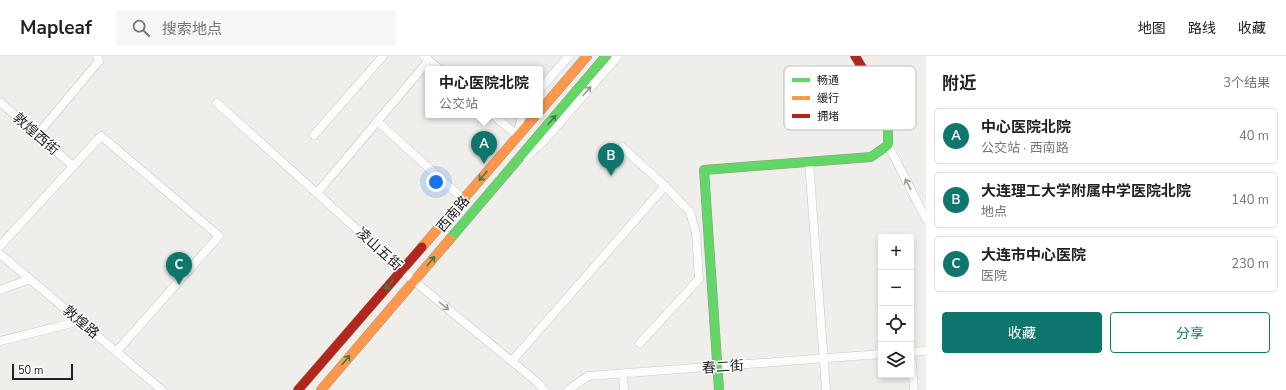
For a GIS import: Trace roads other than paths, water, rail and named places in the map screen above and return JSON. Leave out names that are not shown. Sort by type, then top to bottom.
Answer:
[{"type":"main road","points":[[543,107],[587,56]]},
{"type":"main road","name":"西南路","points":[[321,390],[606,56]]},
{"type":"main road","points":[[855,56],[861,66]]},
{"type":"main road","name":"西南路","points":[[298,390],[533,118]]},
{"type":"main road","points":[[719,390],[704,170],[871,157],[888,145],[888,130]]},
{"type":"street","points":[[37,135],[100,61],[97,56]]},
{"type":"street","points":[[314,135],[383,56]]},
{"type":"street","points":[[543,86],[569,56]]},
{"type":"street","points":[[511,168],[544,141],[618,56]]},
{"type":"street","points":[[317,193],[427,58],[436,66]]},
{"type":"street","name":"敦煌西街","points":[[0,102],[73,166]]},
{"type":"street","name":"凌山五街","points":[[217,103],[414,281],[512,361],[537,382],[544,390]]},
{"type":"street","points":[[497,118],[518,136],[521,118]]},
{"type":"street","points":[[377,121],[463,199]]},
{"type":"street","points":[[0,246],[101,136],[219,236],[116,352]]},
{"type":"street","points":[[888,145],[926,219]]},
{"type":"street","points":[[622,148],[665,186],[690,212],[696,233],[699,279],[640,343]]},
{"type":"street","points":[[809,162],[826,390]]},
{"type":"street","points":[[512,361],[665,186]]},
{"type":"street","name":"敦煌路","points":[[0,254],[162,390]]},
{"type":"street","points":[[0,290],[30,279]]},
{"type":"street","points":[[0,340],[80,321]]},
{"type":"street","points":[[914,353],[926,351]]},
{"type":"street","name":"春二街","points":[[568,390],[588,376],[717,368],[878,354]]},
{"type":"street","points":[[623,374],[624,390]]},
{"type":"street","points":[[913,378],[914,390]]},
{"type":"place","name":"中心医院北院","points":[[484,164]]},
{"type":"place","name":"大连理工大学附属中学医院北院","points":[[611,176]]},
{"type":"place","name":"大连市中心医院","points":[[179,285]]}]
